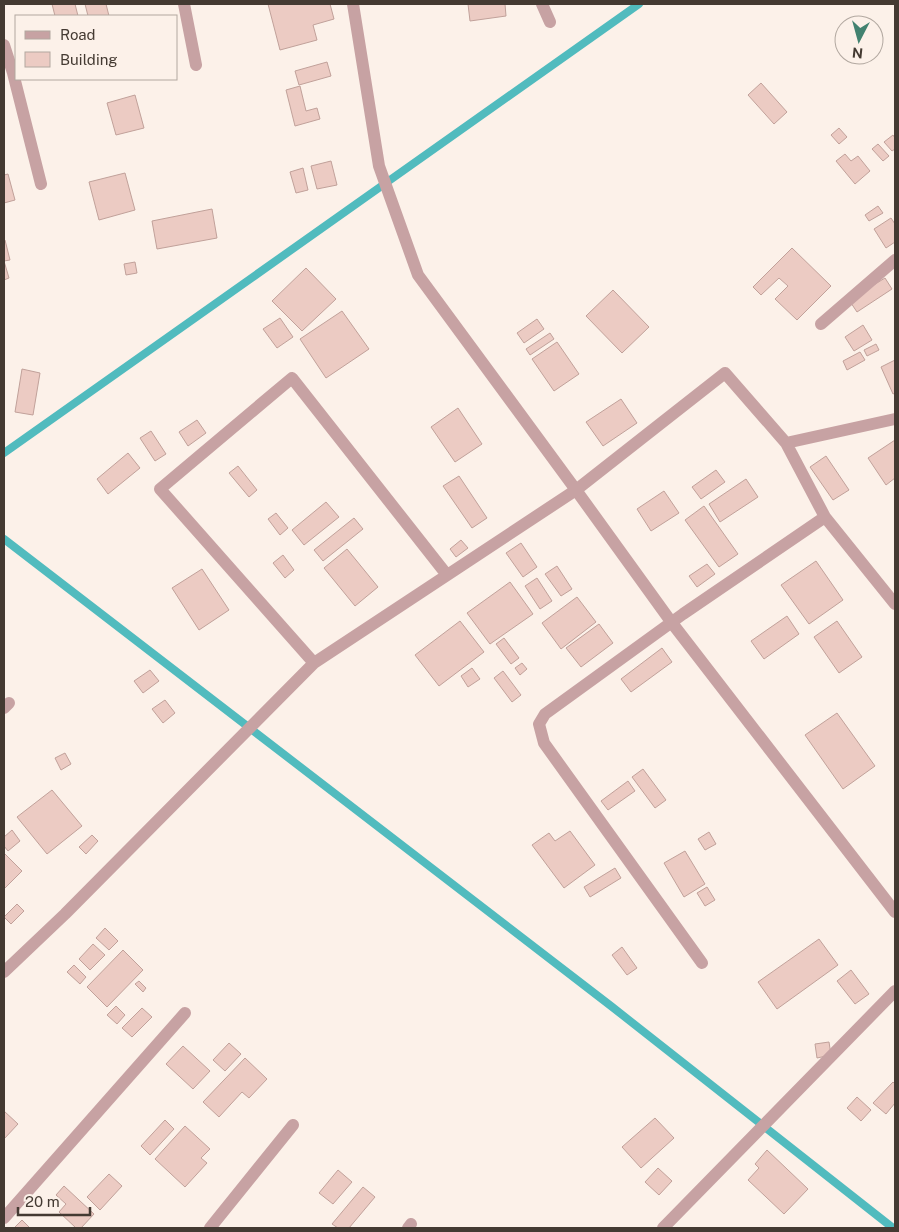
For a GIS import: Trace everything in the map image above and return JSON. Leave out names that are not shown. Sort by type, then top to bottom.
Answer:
[{"type":"street","points":[[184,4],[196,65]]},
{"type":"street","points":[[353,4],[379,166],[418,275],[672,623],[895,912]]},
{"type":"street","points":[[542,4],[550,22]]},
{"type":"street","points":[[4,45],[41,184]]},
{"type":"street","points":[[821,324],[895,260]]},
{"type":"street","points":[[4,972],[65,914],[314,663],[576,490],[725,373],[786,443],[825,517],[895,604]]},
{"type":"street","points":[[314,663],[160,489],[292,378],[447,575]]},
{"type":"street","points":[[786,443],[895,419]]},
{"type":"street","points":[[702,963],[544,743],[539,724],[545,714],[683,614],[825,517]]},
{"type":"street","points":[[663,1228],[895,992]]},
{"type":"street","points":[[4,1218],[185,1013]]},
{"type":"street","points":[[210,1228],[293,1125]]},
{"type":"building","points":[[52,4],[75,4],[78,15],[55,15]]},
{"type":"building","points":[[85,4],[106,4],[109,15],[88,15]]},
{"type":"building","points":[[268,4],[330,4],[334,19],[313,25],[317,40],[280,50]]},
{"type":"building","points":[[468,4],[505,4],[506,16],[470,21]]},
{"type":"building","points":[[327,62],[331,76],[299,85],[295,71]]},
{"type":"building","points":[[761,83],[787,112],[774,124],[748,95]]},
{"type":"building","points":[[300,86],[306,111],[317,108],[320,119],[295,126],[286,90]]},
{"type":"building","points":[[135,95],[144,128],[116,135],[107,103]]},
{"type":"building","points":[[839,128],[847,137],[839,144],[831,135]]},
{"type":"building","points":[[893,135],[895,138],[895,149],[892,151],[884,142]]},
{"type":"building","points":[[878,144],[889,156],[883,161],[872,149]]},
{"type":"building","points":[[845,154],[851,161],[858,156],[870,171],[855,184],[836,161]]},
{"type":"building","points":[[331,161],[337,185],[317,189],[311,166]]},
{"type":"building","points":[[303,168],[308,190],[296,193],[290,172]]},
{"type":"building","points":[[125,173],[135,210],[99,220],[89,182]]},
{"type":"building","points":[[8,174],[15,200],[4,203],[4,175]]},
{"type":"building","points":[[878,206],[883,213],[869,221],[865,215]]},
{"type":"building","points":[[212,209],[217,238],[157,249],[152,221]]},
{"type":"building","points":[[891,218],[895,224],[895,242],[886,248],[874,229]]},
{"type":"building","points":[[5,240],[10,260],[4,261],[4,241]]},
{"type":"building","points":[[792,248],[831,286],[797,320],[775,299],[788,286],[779,278],[761,295],[753,287]]},
{"type":"building","points":[[4,261],[9,278],[4,280]]},
{"type":"building","points":[[135,262],[137,273],[126,275],[124,264]]},
{"type":"building","points":[[306,268],[336,299],[302,331],[272,301]]},
{"type":"building","points":[[885,278],[892,289],[857,312],[849,300]]},
{"type":"building","points":[[613,290],[649,327],[622,353],[586,316]]},
{"type":"building","points":[[342,311],[369,349],[326,378],[300,339]]},
{"type":"building","points":[[280,318],[293,337],[277,348],[263,329]]},
{"type":"building","points":[[537,319],[544,329],[524,343],[517,333]]},
{"type":"building","points":[[863,325],[872,340],[854,351],[845,337]]},
{"type":"building","points":[[550,333],[554,339],[530,355],[526,349]]},
{"type":"building","points":[[557,342],[579,374],[554,391],[532,359]]},
{"type":"building","points":[[876,344],[879,350],[867,356],[864,350]]},
{"type":"building","points":[[860,352],[865,360],[847,370],[843,361]]},
{"type":"building","points":[[895,360],[895,393],[893,394],[881,367]]},
{"type":"building","points":[[22,369],[40,373],[33,415],[15,412]]},
{"type":"building","points":[[621,399],[637,423],[603,446],[586,422]]},
{"type":"building","points":[[458,408],[482,444],[455,462],[431,427]]},
{"type":"building","points":[[197,420],[206,433],[188,446],[179,432]]},
{"type":"building","points":[[151,431],[166,454],[155,461],[140,438]]},
{"type":"building","points":[[895,440],[895,478],[886,485],[868,458]]},
{"type":"building","points":[[128,453],[140,468],[108,494],[97,479]]},
{"type":"building","points":[[826,456],[849,490],[833,500],[810,467]]},
{"type":"building","points":[[238,466],[257,490],[249,497],[229,473]]},
{"type":"building","points":[[716,470],[725,482],[701,499],[692,487]]},
{"type":"building","points":[[459,476],[487,518],[472,528],[443,486]]},
{"type":"building","points":[[746,479],[758,497],[720,522],[709,504]]},
{"type":"building","points":[[664,491],[679,513],[651,531],[637,509]]},
{"type":"building","points":[[326,502],[339,517],[304,545],[292,530]]},
{"type":"building","points":[[704,506],[738,554],[719,567],[685,520]]},
{"type":"building","points":[[276,513],[288,528],[280,535],[268,519]]},
{"type":"building","points":[[354,518],[363,529],[323,561],[314,550]]},
{"type":"building","points":[[461,540],[468,548],[456,557],[450,549]]},
{"type":"building","points":[[521,543],[537,567],[523,577],[506,553]]},
{"type":"building","points":[[347,549],[378,587],[355,606],[324,568]]},
{"type":"building","points":[[283,555],[294,570],[285,578],[273,563]]},
{"type":"building","points":[[816,561],[843,600],[809,624],[781,585]]},
{"type":"building","points":[[707,564],[715,574],[697,587],[689,576]]},
{"type":"building","points":[[557,566],[572,589],[561,596],[545,574]]},
{"type":"building","points":[[202,569],[229,610],[199,630],[172,588]]},
{"type":"building","points":[[537,578],[552,601],[540,609],[525,586]]},
{"type":"building","points":[[510,582],[533,614],[490,644],[467,613]]},
{"type":"building","points":[[577,597],[596,622],[561,649],[542,623]]},
{"type":"building","points":[[787,616],[799,634],[764,659],[751,641]]},
{"type":"building","points":[[460,621],[484,652],[439,686],[415,655]]},
{"type":"building","points":[[837,621],[862,657],[839,673],[814,637]]},
{"type":"building","points":[[599,624],[613,643],[581,667],[566,648]]},
{"type":"building","points":[[504,638],[519,658],[511,664],[496,644]]},
{"type":"building","points":[[662,648],[672,662],[631,692],[621,679]]},
{"type":"building","points":[[522,663],[527,669],[520,675],[515,668]]},
{"type":"building","points":[[472,668],[480,679],[468,687],[461,676]]},
{"type":"building","points":[[150,670],[159,681],[143,693],[134,681]]},
{"type":"building","points":[[503,671],[521,695],[512,702],[494,678]]},
{"type":"building","points":[[165,700],[175,713],[163,723],[152,709]]},
{"type":"building","points":[[837,713],[875,766],[843,789],[805,735]]},
{"type":"building","points":[[65,753],[71,764],[61,770],[55,758]]},
{"type":"building","points":[[643,769],[666,800],[655,808],[632,777]]},
{"type":"building","points":[[628,781],[635,791],[608,810],[601,801]]},
{"type":"building","points":[[52,790],[82,826],[47,854],[17,817]]},
{"type":"building","points":[[12,830],[20,841],[8,851],[4,846],[4,837]]},
{"type":"building","points":[[570,831],[595,865],[564,888],[532,845],[549,833],[555,841]]},
{"type":"building","points":[[709,832],[716,844],[705,850],[698,839]]},
{"type":"building","points":[[92,835],[98,841],[86,854],[79,847]]},
{"type":"building","points":[[685,851],[705,884],[684,897],[664,863]]},
{"type":"building","points":[[4,853],[22,871],[4,889]]},
{"type":"building","points":[[615,868],[621,878],[590,897],[584,887]]},
{"type":"building","points":[[707,887],[715,900],[705,906],[697,893]]},
{"type":"building","points":[[17,904],[24,911],[11,924],[4,917]]},
{"type":"building","points":[[105,928],[118,941],[109,950],[96,938]]},
{"type":"building","points":[[819,939],[838,965],[777,1009],[758,982]]},
{"type":"building","points":[[93,944],[105,955],[90,970],[79,959]]},
{"type":"building","points":[[622,947],[637,968],[627,975],[612,955]]},
{"type":"building","points":[[123,950],[143,970],[107,1007],[87,987]]},
{"type":"building","points":[[74,965],[86,977],[80,984],[67,972]]},
{"type":"building","points":[[851,970],[869,994],[855,1004],[837,981]]},
{"type":"building","points":[[139,981],[146,988],[143,992],[135,984]]},
{"type":"building","points":[[116,1006],[125,1015],[117,1024],[107,1015]]},
{"type":"building","points":[[142,1008],[152,1017],[132,1037],[122,1028]]},
{"type":"building","points":[[829,1042],[831,1055],[817,1058],[815,1044]]},
{"type":"building","points":[[229,1043],[241,1054],[225,1071],[213,1060]]},
{"type":"building","points":[[183,1046],[210,1071],[193,1089],[166,1064]]},
{"type":"building","points":[[245,1058],[267,1079],[249,1098],[242,1092],[219,1117],[203,1102]]},
{"type":"building","points":[[893,1082],[895,1084],[895,1103],[886,1114],[873,1103]]},
{"type":"building","points":[[857,1097],[871,1110],[861,1121],[847,1108]]},
{"type":"building","points":[[4,1111],[18,1124],[4,1139]]},
{"type":"building","points":[[655,1118],[674,1138],[641,1168],[622,1147]]},
{"type":"building","points":[[165,1120],[174,1129],[150,1155],[141,1146]]},
{"type":"building","points":[[185,1126],[210,1149],[201,1158],[207,1163],[185,1187],[155,1159]]},
{"type":"building","points":[[767,1150],[808,1189],[784,1214],[748,1180],[759,1168],[755,1164]]},
{"type":"building","points":[[658,1168],[672,1181],[659,1195],[645,1182]]},
{"type":"building","points":[[338,1170],[352,1182],[333,1204],[319,1193]]},
{"type":"building","points":[[109,1174],[122,1186],[100,1210],[87,1197]]},
{"type":"building","points":[[64,1186],[94,1214],[81,1228],[76,1228],[59,1212],[66,1204],[56,1195]]},
{"type":"building","points":[[363,1187],[375,1197],[349,1228],[338,1228],[332,1224]]},
{"type":"building","points":[[22,1220],[30,1228],[15,1227]]},
{"type":"waterway","points":[[4,453],[639,4]]},
{"type":"waterway","points":[[4,539],[611,1006],[893,1228]]}]
